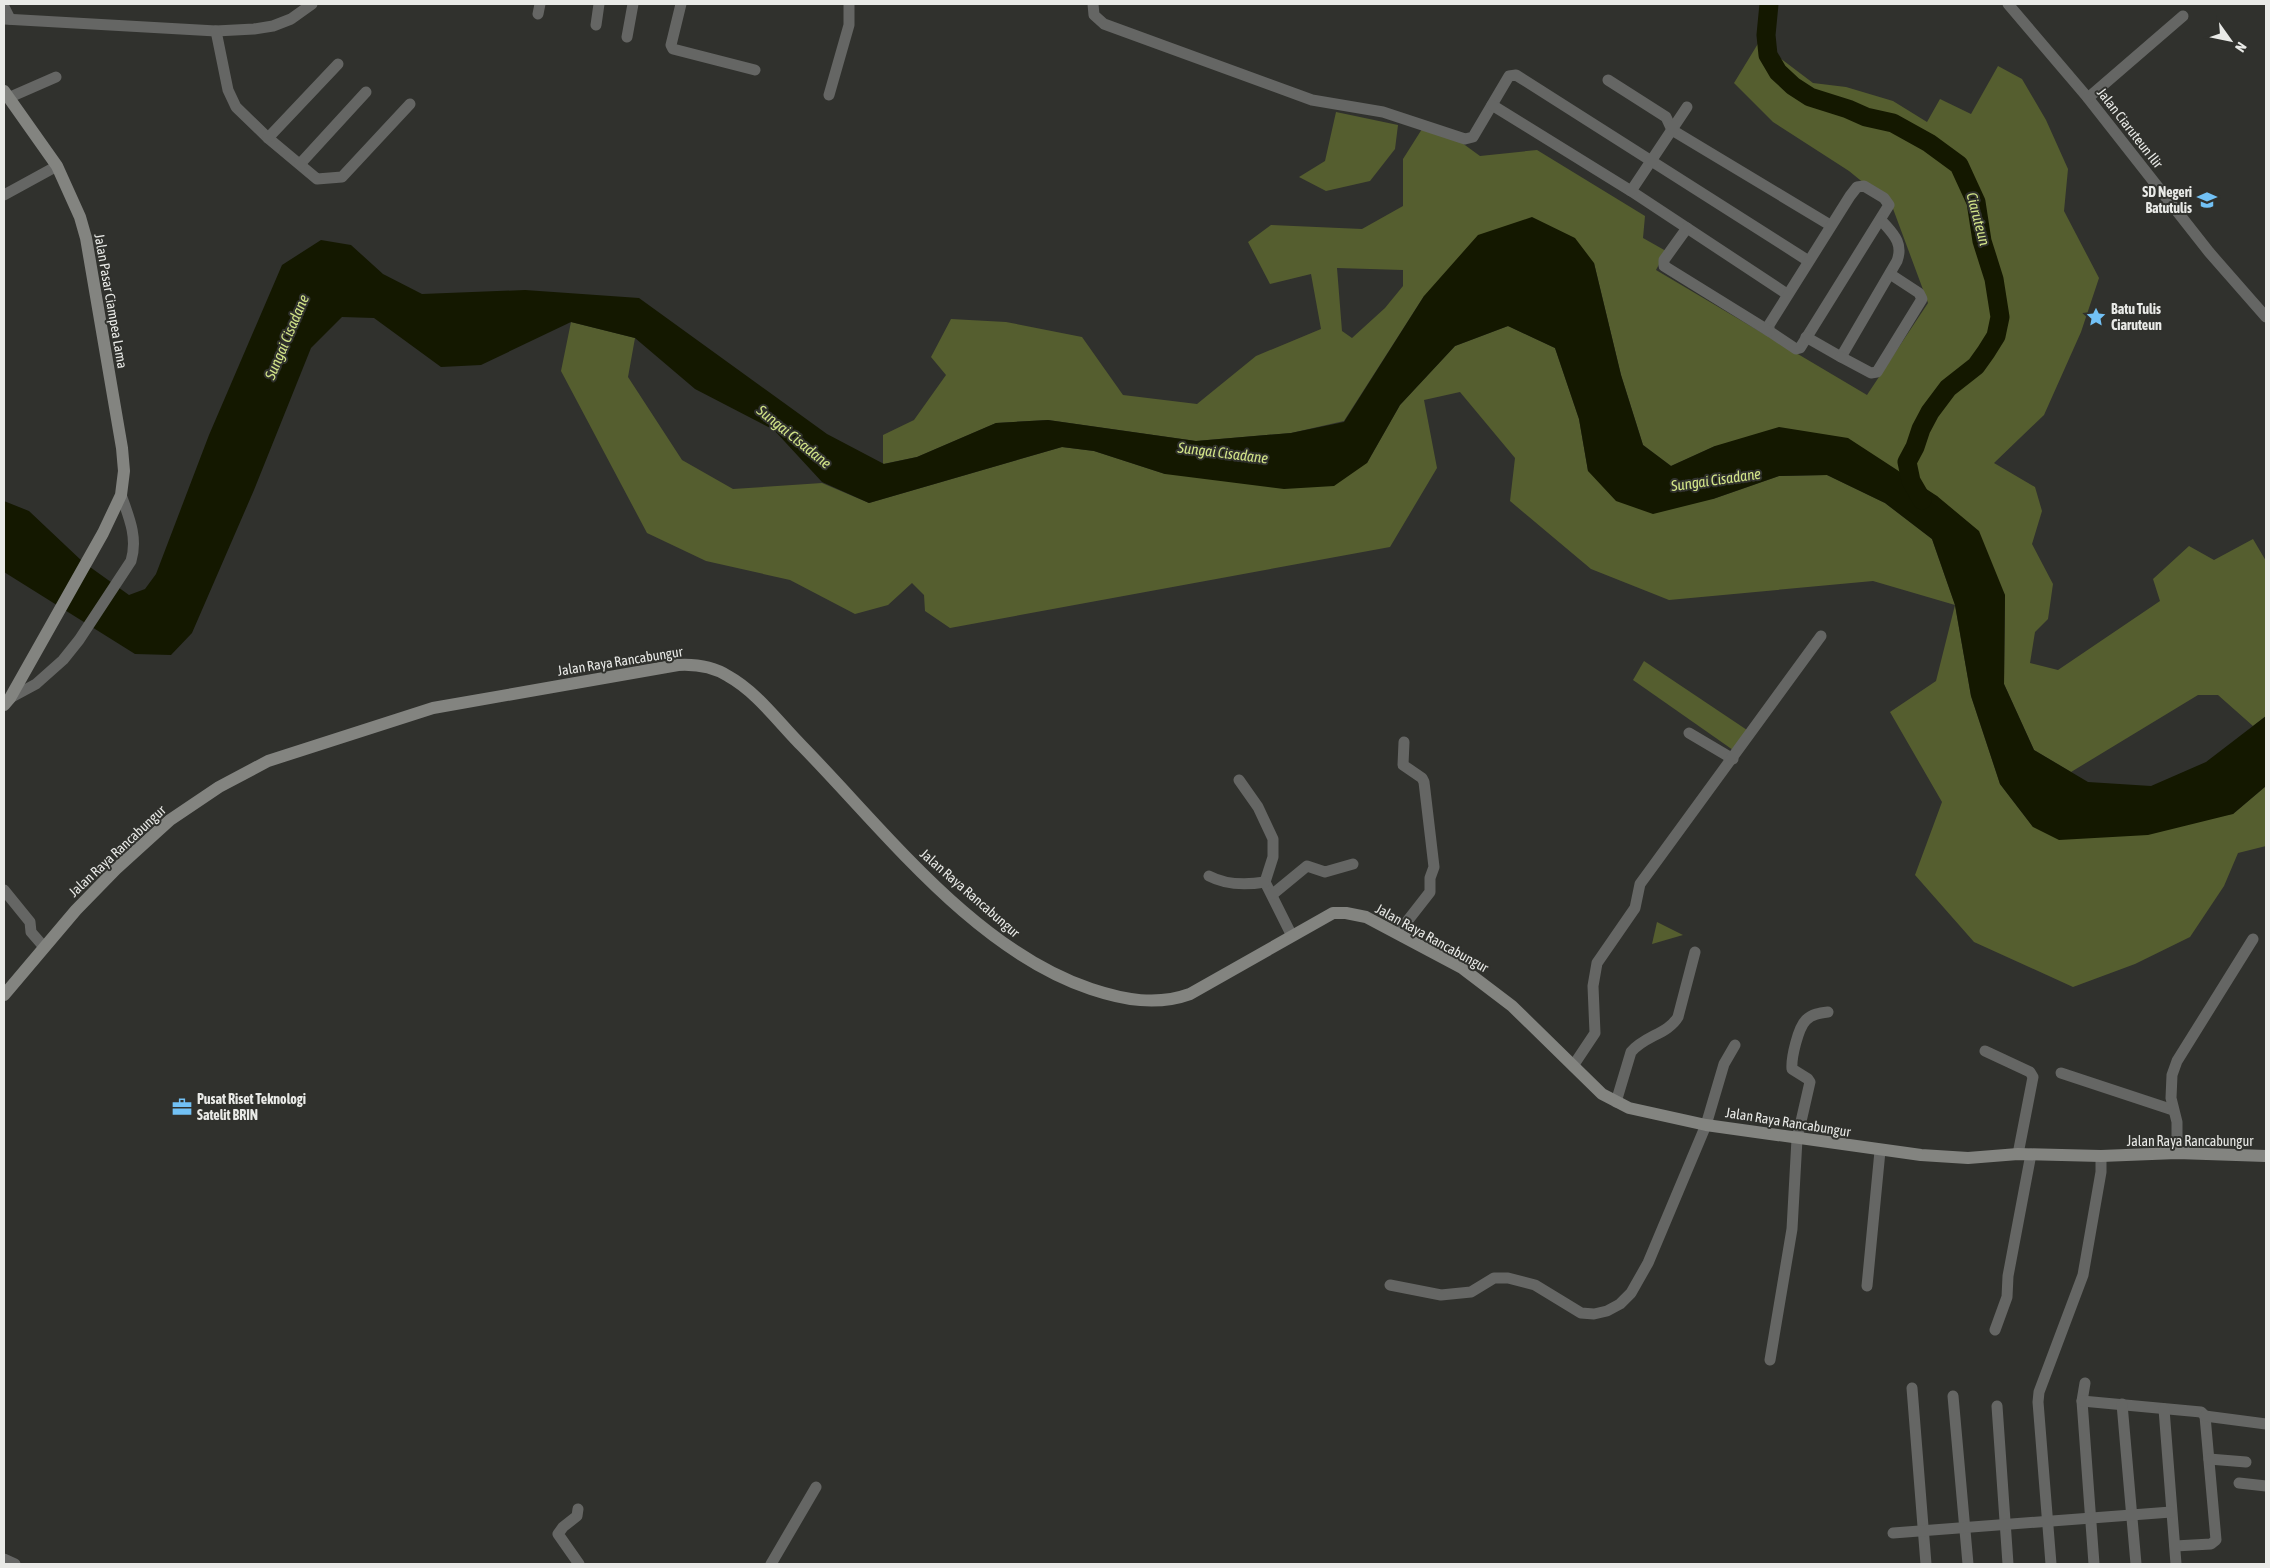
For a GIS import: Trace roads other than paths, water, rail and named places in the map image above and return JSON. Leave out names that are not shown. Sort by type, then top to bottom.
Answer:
[{"type":"main road","name":"Jalan Pasar Ciampea Lama","points":[[6,95],[57,166],[80,217],[86,238],[122,448],[124,471],[121,495],[103,533],[41,646],[7,702]]},
{"type":"main road","name":"Jalan Raya Rancabungur","points":[[4,995],[76,910],[116,869],[170,820],[219,787],[268,761],[433,708],[678,665],[693,664],[718,670],[739,683],[822,766],[891,842],[970,916],[1021,956],[1066,980],[1130,999],[1154,1002],[1178,999],[1190,994],[1333,912],[1346,913],[1366,917],[1462,968],[1512,1006],[1602,1094],[1629,1108],[1706,1125],[1797,1139],[1880,1151],[1968,1158],[2025,1154],[2101,1156],[2177,1153],[2266,1156]]},
{"type":"street","points":[[4,7],[7,19],[216,31],[254,30],[273,26],[291,19],[312,4]]},
{"type":"street","points":[[596,25],[599,4]]},
{"type":"street","points":[[627,37],[634,4]]},
{"type":"street","points":[[681,4],[671,45],[673,49],[755,70]]},
{"type":"street","points":[[829,95],[848,25],[849,4]]},
{"type":"street","points":[[1093,4],[1094,15],[1098,20],[1312,100],[1383,112],[1465,139],[1473,137],[1509,76],[1516,75],[1807,260]]},
{"type":"street","name":"Jalan Ciaruteun Ilir","points":[[2008,4],[2088,98],[2208,252],[2266,317]]},
{"type":"street","points":[[2088,98],[2183,16]]},
{"type":"street","points":[[216,31],[228,90],[236,107],[268,138],[317,179],[342,176],[410,104]]},
{"type":"street","points":[[268,138],[338,64]]},
{"type":"street","points":[[6,95],[56,77]]},
{"type":"street","points":[[1608,80],[1666,118],[1672,130],[1830,225]]},
{"type":"street","points":[[300,164],[366,92]]},
{"type":"street","points":[[1492,105],[1630,191],[1787,294]]},
{"type":"street","points":[[1630,191],[1687,107]]},
{"type":"street","points":[[4,195],[57,166]]},
{"type":"street","points":[[1687,228],[1664,260],[1664,266],[1796,349],[1800,348],[1881,220],[1889,205],[1888,201],[1864,186],[1860,186],[1850,196],[1807,260],[1769,325],[1769,331]]},
{"type":"street","points":[[1841,357],[1890,274],[1900,252],[1899,244],[1881,220]]},
{"type":"street","points":[[1806,337],[1871,374],[1878,372],[1922,299],[1919,292],[1890,274]]},
{"type":"street","points":[[7,702],[50,674],[79,640],[127,569],[134,552],[134,542],[131,523],[121,495]]},
{"type":"street","points":[[1573,1066],[1595,1033],[1593,986],[1596,963],[1635,908],[1640,884],[1821,636]]},
{"type":"street","points":[[1689,733],[1733,759]]},
{"type":"street","points":[[1398,933],[1430,892],[1430,878],[1434,867],[1424,782],[1422,778],[1403,765],[1404,742]]},
{"type":"street","points":[[1239,780],[1258,807],[1273,839],[1273,857],[1265,882]]},
{"type":"street","points":[[1273,894],[1307,866],[1325,872],[1353,864]]},
{"type":"street","points":[[1209,876],[1220,881],[1239,884],[1265,882]]},
{"type":"street","points":[[1265,882],[1273,894],[1292,936]]},
{"type":"street","points":[[4,890],[30,922],[31,932],[44,947]]},
{"type":"street","points":[[2177,1153],[2177,1122],[2173,1110],[2172,1075],[2177,1061],[2253,939]]},
{"type":"street","points":[[1616,1102],[1631,1052],[1637,1045],[1674,1024],[1678,1017],[1694,952]]},
{"type":"street","points":[[1770,1360],[1792,1229],[1797,1139],[1810,1082],[1792,1069],[1793,1054],[1802,1024],[1812,1015],[1828,1012]]},
{"type":"street","points":[[1390,1285],[1441,1295],[1471,1292],[1494,1278],[1508,1278],[1535,1285],[1581,1313],[1594,1314],[1607,1311],[1620,1304],[1640,1280],[1706,1125],[1724,1064],[1735,1045]]},
{"type":"street","points":[[1985,1051],[2030,1072],[2033,1077],[2007,1297],[1995,1330]]},
{"type":"street","points":[[2061,1074],[2173,1110]]},
{"type":"street","points":[[1867,1286],[1880,1151]]},
{"type":"street","points":[[2051,1564],[2038,1402],[2083,1275],[2101,1172],[2101,1156]]},
{"type":"street","points":[[2085,1383],[2082,1402],[2094,1564]]},
{"type":"street","points":[[1912,1388],[1926,1564]]},
{"type":"street","points":[[1953,1396],[1968,1564]]},
{"type":"street","points":[[2082,1402],[2201,1412],[2205,1416],[2266,1424]]},
{"type":"street","points":[[2122,1404],[2136,1564]]},
{"type":"street","points":[[1997,1406],[2008,1564]]},
{"type":"street","points":[[2164,1409],[2176,1564]]},
{"type":"street","points":[[2175,1546],[2211,1544],[2216,1540],[2205,1416]]},
{"type":"street","points":[[2209,1459],[2246,1462]]},
{"type":"street","points":[[2239,1483],[2266,1486]]},
{"type":"street","points":[[772,1564],[816,1487]]},
{"type":"street","points":[[578,1509],[578,1516],[563,1527],[558,1534],[580,1564]]},
{"type":"street","points":[[1893,1533],[2171,1512]]},
{"type":"street","points":[[4,1559],[15,1564]]},
{"type":"water","name":"Sungai Cisadane","points":[[1532,217],[1575,238],[1594,263],[1621,375],[1643,445],[1671,466],[1715,446],[1779,427],[1848,438],[1937,496],[1979,531],[2005,595],[2004,684],[2034,750],[2088,782],[2151,786],[2206,762],[2266,716],[2266,786],[2233,814],[2148,835],[2059,840],[2033,827],[2000,784],[1971,696],[1955,605],[1932,539],[1885,503],[1827,475],[1779,476],[1713,499],[1653,514],[1616,501],[1588,471],[1579,419],[1555,348],[1508,326],[1455,346],[1400,405],[1367,463],[1334,486],[1284,489],[1165,474],[1094,451],[1062,447],[869,503],[822,482],[774,430],[695,389],[635,338],[571,322],[481,365],[441,367],[374,318],[342,317],[311,348],[254,490],[192,633],[171,655],[135,654],[4,572],[4,501],[29,511],[83,562],[129,595],[145,589],[156,574],[209,435],[282,265],[321,240],[351,245],[383,274],[422,294],[525,290],[639,298],[827,434],[884,464],[917,457],[996,423],[1048,420],[1196,441],[1291,433],[1344,422],[1424,296],[1478,235]]},
{"type":"waterway","name":"Ciaruteun","points":[[1769,4],[1766,35],[1768,55],[1778,72],[1793,86],[1810,97],[1866,117],[1893,123],[1929,143],[1959,165],[1976,202],[1982,241],[1994,279],[2000,317],[1996,336],[1986,352],[1976,366],[1948,388],[1930,412],[1921,429],[1915,447],[1907,462],[1911,481],[1922,500]]},
{"type":"place","name":"SD Negeri Batutulis","points":[[2207,200]]},
{"type":"place","name":"Batu Tulis Ciaruteun","points":[[2096,317]]},
{"type":"place","name":"Pusat Riset Teknologi Satelit BRIN","points":[[182,1107]]}]
